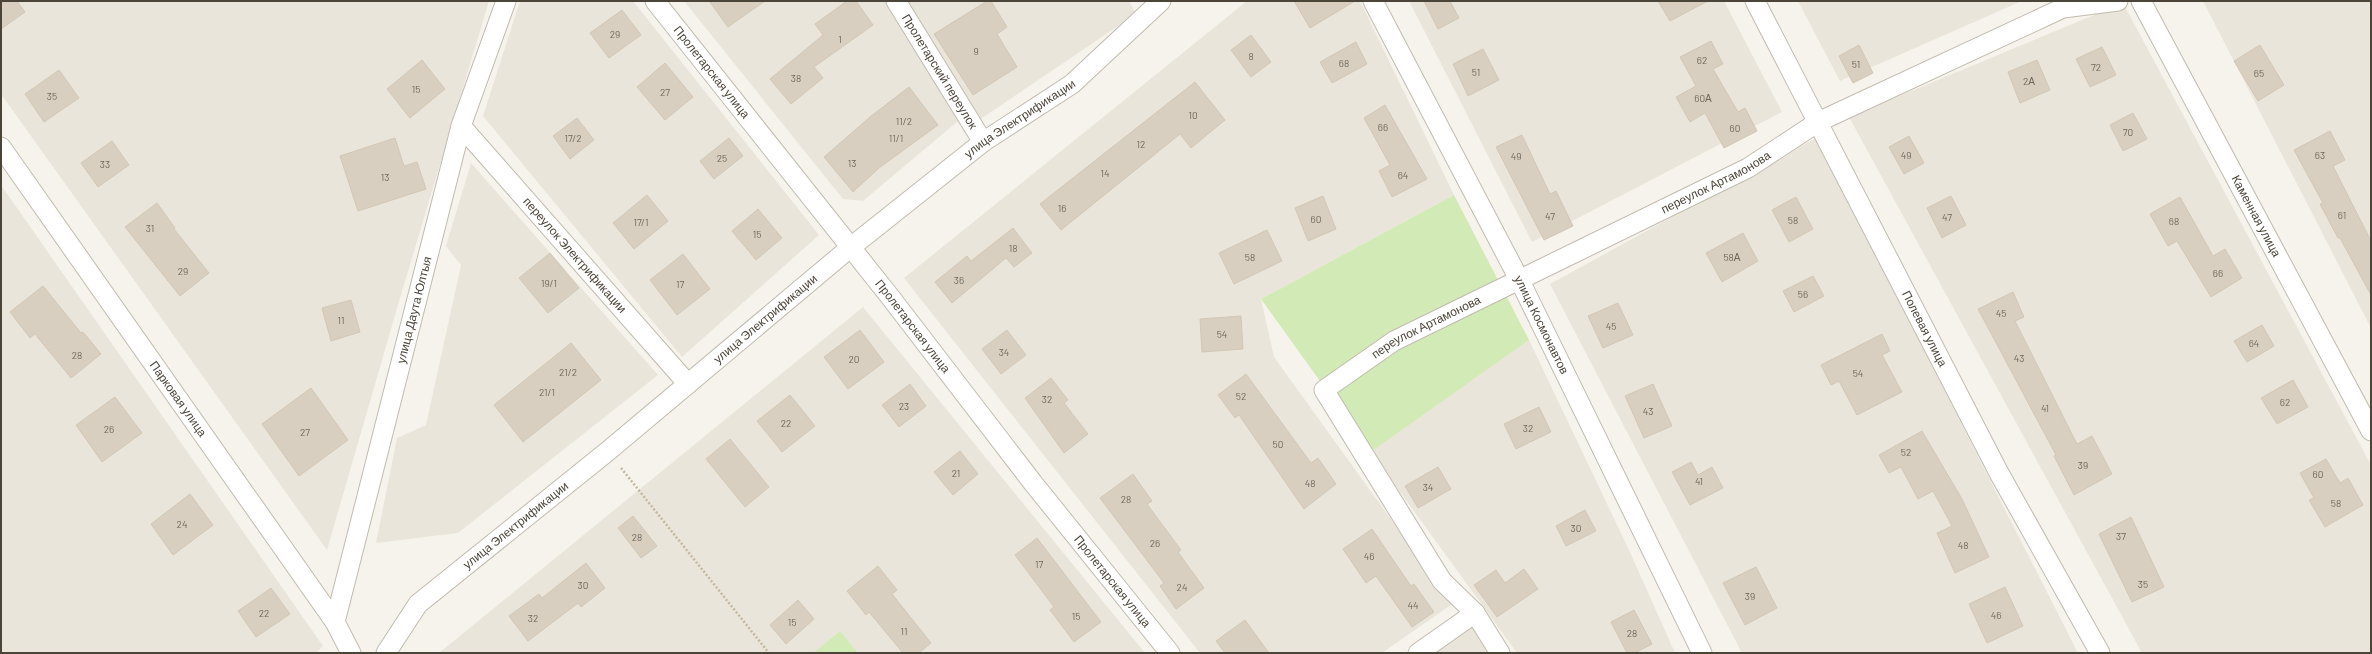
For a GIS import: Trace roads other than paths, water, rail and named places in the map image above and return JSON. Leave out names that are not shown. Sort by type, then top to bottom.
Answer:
[{"type":"street","name":"улица Даута Юлтыя","points":[[335,622],[461,126],[506,1]]},
{"type":"street","name":"Пролетарская улица","points":[[655,1],[851,248],[1033,483],[1170,653]]},
{"type":"street","name":"Пролетарский переулок","points":[[896,1],[982,142]]},
{"type":"street","name":"улица Космонавтов","points":[[1373,1],[1519,279],[1702,653]]},
{"type":"street","name":"Полевая улица","points":[[1755,1],[1999,473],[2100,653]]},
{"type":"street","name":"переулок Артамонова","points":[[1475,613],[1442,581],[1324,390],[1394,341],[1748,168],[1818,122],[2063,8],[2118,1]]},
{"type":"street","name":"Каменная улица","points":[[2141,1],[2371,430]]},
{"type":"street","name":"улица Электрификации","points":[[386,653],[418,604],[608,451],[851,248],[982,142],[1072,84],[1151,5]]},
{"type":"street","name":"переулок Электрификации","points":[[461,126],[688,384]]},
{"type":"street","name":"Парковая улица","points":[[1,147],[335,622],[351,653]]},
{"type":"street","points":[[1418,653],[1475,613],[1500,653]]}]
